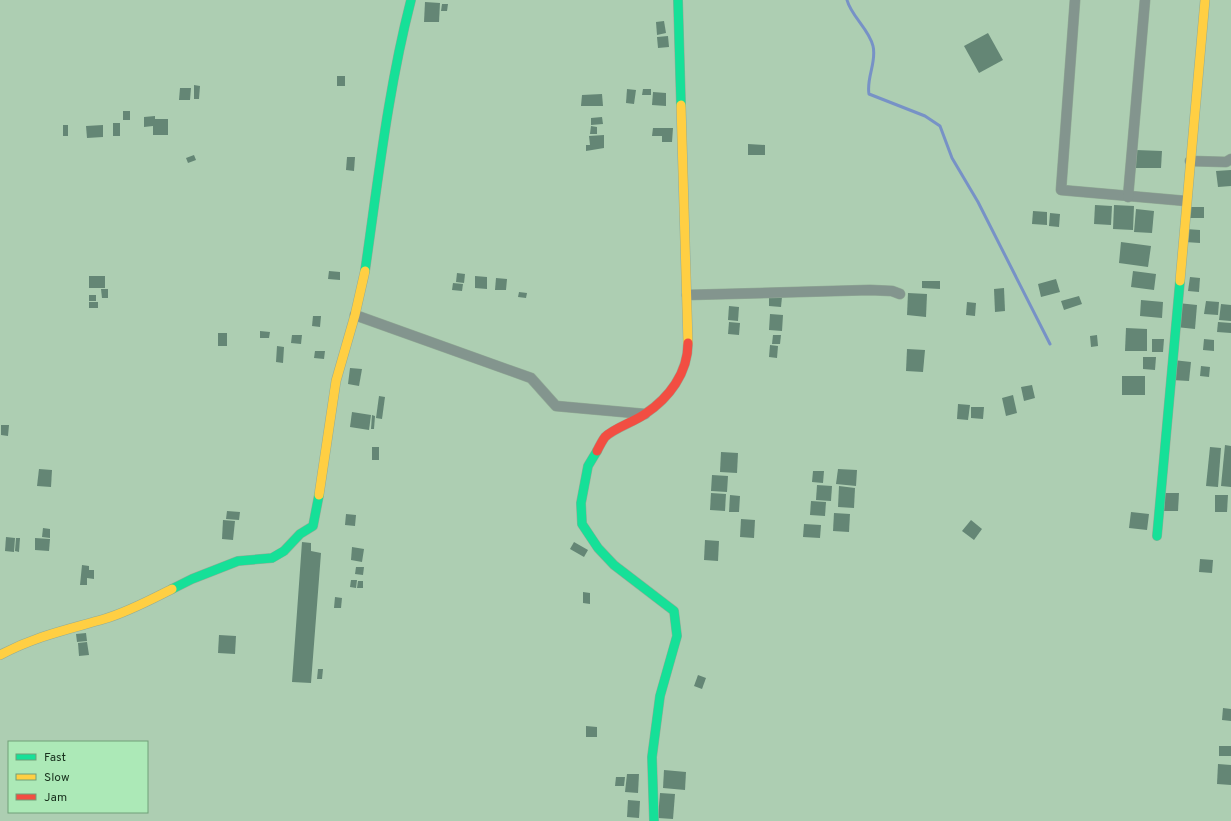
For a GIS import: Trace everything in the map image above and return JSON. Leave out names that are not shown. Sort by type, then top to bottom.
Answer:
[{"type":"street","points":[[0,655],[21,644],[54,632],[105,619],[133,609],[192,579],[238,561],[272,558],[284,551],[300,534],[313,526],[325,460],[336,381],[355,315],[365,271],[380,164],[401,38],[412,0]]},
{"type":"street","points":[[654,821],[652,757],[660,696],[677,636],[674,611],[655,598],[614,565],[598,548],[582,524],[581,503],[588,466],[605,437],[645,414],[667,396],[680,377],[688,356],[678,0]]},
{"type":"street","points":[[1075,0],[1060,188],[1063,191],[1186,201]]},
{"type":"street","points":[[1128,197],[1145,0]]},
{"type":"street","points":[[1157,536],[1205,0]]},
{"type":"street","points":[[1190,161],[1226,162],[1231,159]]},
{"type":"street","points":[[687,295],[870,290],[892,291],[900,294]]},
{"type":"street","points":[[355,315],[531,378],[556,406],[645,414]]},
{"type":"building","points":[[425,2],[440,3],[439,22],[424,22]]},
{"type":"building","points":[[442,4],[448,4],[447,11],[441,11]]},
{"type":"building","points":[[664,21],[666,33],[657,35],[656,22]]},
{"type":"building","points":[[988,33],[1003,60],[979,73],[964,46]]},
{"type":"building","points":[[668,36],[669,47],[658,48],[657,37]]},
{"type":"building","points":[[337,76],[345,76],[345,86],[337,86]]},
{"type":"building","points":[[194,85],[200,86],[199,99],[194,99]]},
{"type":"building","points":[[180,88],[191,88],[190,100],[179,100]]},
{"type":"building","points":[[627,89],[636,90],[634,104],[626,103]]},
{"type":"building","points":[[643,89],[651,89],[651,95],[642,95]]},
{"type":"building","points":[[653,92],[666,93],[666,106],[652,105]]},
{"type":"building","points":[[602,94],[603,106],[581,106],[582,95]]},
{"type":"building","points":[[123,111],[130,111],[130,120],[123,120]]},
{"type":"building","points":[[155,116],[155,119],[168,119],[168,135],[153,135],[153,126],[144,127],[144,117]]},
{"type":"building","points":[[602,117],[603,124],[591,125],[591,118]]},
{"type":"building","points":[[113,123],[120,123],[120,136],[113,136]]},
{"type":"building","points":[[63,125],[68,125],[68,136],[63,136]]},
{"type":"building","points":[[103,125],[103,137],[87,138],[86,126]]},
{"type":"building","points":[[591,126],[597,127],[597,134],[590,134]]},
{"type":"building","points":[[653,128],[673,128],[672,142],[662,142],[662,136],[652,136]]},
{"type":"building","points":[[604,135],[604,148],[586,151],[586,145],[590,145],[589,136]]},
{"type":"building","points":[[748,144],[765,145],[765,155],[748,155]]},
{"type":"building","points":[[1136,150],[1162,151],[1161,168],[1136,168]]},
{"type":"building","points":[[194,155],[196,160],[188,163],[186,158]]},
{"type":"building","points":[[347,157],[355,157],[354,171],[346,170]]},
{"type":"building","points":[[1231,170],[1231,186],[1218,187],[1216,171]]},
{"type":"building","points":[[1095,205],[1112,206],[1111,225],[1094,224]]},
{"type":"building","points":[[1114,205],[1134,206],[1133,230],[1113,229]]},
{"type":"building","points":[[1190,207],[1204,207],[1204,218],[1190,218]]},
{"type":"building","points":[[1136,209],[1154,211],[1152,233],[1134,232]]},
{"type":"building","points":[[1033,211],[1047,212],[1047,225],[1032,224]]},
{"type":"building","points":[[1050,213],[1060,214],[1059,227],[1049,226]]},
{"type":"building","points":[[1186,229],[1200,230],[1200,243],[1185,242]]},
{"type":"building","points":[[1121,242],[1151,246],[1148,267],[1119,263]]},
{"type":"building","points":[[329,271],[340,272],[340,280],[328,279]]},
{"type":"building","points":[[1133,271],[1156,274],[1154,290],[1131,287]]},
{"type":"building","points":[[457,273],[465,274],[464,283],[456,282]]},
{"type":"building","points":[[89,276],[105,276],[105,288],[89,288]]},
{"type":"building","points":[[475,276],[487,277],[487,289],[475,288]]},
{"type":"building","points":[[1190,277],[1200,278],[1199,292],[1188,291]]},
{"type":"building","points":[[496,278],[507,279],[506,290],[495,290]]},
{"type":"building","points":[[1056,279],[1060,292],[1041,297],[1038,284]]},
{"type":"building","points":[[922,281],[940,281],[940,289],[922,288]]},
{"type":"building","points":[[453,283],[463,284],[462,291],[452,290]]},
{"type":"building","points":[[1004,288],[1005,311],[995,312],[994,289]]},
{"type":"building","points":[[101,289],[108,289],[108,298],[102,298]]},
{"type":"building","points":[[519,292],[527,293],[526,298],[518,297]]},
{"type":"building","points":[[908,293],[927,294],[926,317],[907,315]]},
{"type":"building","points":[[89,295],[96,295],[96,301],[89,301]]},
{"type":"building","points":[[1079,296],[1082,304],[1064,310],[1061,301]]},
{"type":"building","points":[[769,297],[782,297],[781,307],[769,306]]},
{"type":"building","points":[[1141,300],[1163,302],[1162,318],[1140,316]]},
{"type":"building","points":[[1206,301],[1219,302],[1218,315],[1204,314]]},
{"type":"building","points":[[89,302],[98,302],[98,308],[89,308]]},
{"type":"building","points":[[967,302],[976,303],[975,316],[966,315]]},
{"type":"building","points":[[1178,303],[1197,305],[1195,329],[1176,327]]},
{"type":"building","points":[[1221,304],[1231,305],[1231,321],[1219,320]]},
{"type":"building","points":[[729,306],[739,307],[738,321],[728,320]]},
{"type":"building","points":[[770,314],[783,315],[782,331],[769,330]]},
{"type":"building","points":[[313,316],[321,316],[320,327],[312,326]]},
{"type":"building","points":[[729,322],[740,323],[739,335],[728,334]]},
{"type":"building","points":[[1218,322],[1231,323],[1231,333],[1217,332]]},
{"type":"building","points":[[1126,328],[1147,329],[1147,351],[1125,351]]},
{"type":"building","points":[[260,331],[270,332],[269,338],[260,338]]},
{"type":"building","points":[[218,333],[227,333],[227,346],[218,346]]},
{"type":"building","points":[[292,335],[302,335],[301,344],[291,343]]},
{"type":"building","points":[[773,335],[781,335],[780,344],[772,344]]},
{"type":"building","points":[[1097,335],[1098,346],[1091,347],[1090,336]]},
{"type":"building","points":[[1152,339],[1164,339],[1163,352],[1152,352]]},
{"type":"building","points":[[1204,339],[1214,340],[1214,351],[1203,350]]},
{"type":"building","points":[[770,345],[778,346],[777,358],[769,357]]},
{"type":"building","points":[[277,346],[284,347],[283,363],[276,362]]},
{"type":"building","points":[[907,349],[925,350],[923,372],[906,371]]},
{"type":"building","points":[[315,351],[325,351],[324,359],[314,358]]},
{"type":"building","points":[[1143,357],[1156,357],[1155,370],[1143,369]]},
{"type":"building","points":[[1173,360],[1191,362],[1189,381],[1172,380]]},
{"type":"building","points":[[1201,366],[1210,367],[1209,377],[1200,376]]},
{"type":"building","points":[[350,368],[362,369],[359,386],[348,384]]},
{"type":"building","points":[[1122,376],[1145,376],[1145,395],[1122,395]]},
{"type":"building","points":[[1032,385],[1035,398],[1024,401],[1021,387]]},
{"type":"building","points":[[1013,395],[1017,413],[1006,416],[1002,398]]},
{"type":"building","points":[[379,396],[385,397],[382,419],[376,418]]},
{"type":"building","points":[[958,404],[970,405],[968,420],[957,419]]},
{"type":"building","points":[[971,407],[984,407],[983,419],[971,418]]},
{"type":"building","points":[[352,412],[371,415],[369,430],[350,427]]},
{"type":"building","points":[[372,415],[375,416],[374,429],[371,429]]},
{"type":"building","points":[[1,425],[9,425],[8,436],[1,435]]},
{"type":"building","points":[[1225,445],[1231,446],[1231,487],[1221,486]]},
{"type":"building","points":[[372,447],[379,447],[379,460],[372,460]]},
{"type":"building","points":[[1210,447],[1221,448],[1218,487],[1206,486]]},
{"type":"building","points":[[721,452],[738,453],[737,473],[720,472]]},
{"type":"building","points":[[39,469],[52,470],[51,487],[37,486]]},
{"type":"building","points":[[838,469],[857,470],[856,486],[836,484]]},
{"type":"building","points":[[813,471],[824,471],[823,483],[812,482]]},
{"type":"building","points":[[712,475],[728,476],[727,492],[711,491]]},
{"type":"building","points":[[817,485],[832,486],[831,501],[816,500]]},
{"type":"building","points":[[839,486],[855,488],[854,508],[838,507]]},
{"type":"building","points":[[711,493],[726,494],[725,511],[710,510]]},
{"type":"building","points":[[1165,493],[1179,493],[1178,511],[1164,511]]},
{"type":"building","points":[[730,495],[740,496],[739,512],[729,512]]},
{"type":"building","points":[[1215,495],[1228,495],[1227,512],[1215,512]]},
{"type":"building","points":[[811,501],[826,502],[825,516],[810,515]]},
{"type":"building","points":[[227,511],[240,512],[239,520],[226,519]]},
{"type":"building","points":[[1131,512],[1149,514],[1147,530],[1129,528]]},
{"type":"building","points":[[834,513],[850,514],[849,532],[833,531]]},
{"type":"building","points":[[346,514],[356,515],[355,526],[345,525]]},
{"type":"building","points":[[741,519],[755,520],[754,538],[740,537]]},
{"type":"building","points":[[223,520],[235,521],[233,540],[222,539]]},
{"type":"building","points":[[971,520],[982,529],[974,540],[962,531]]},
{"type":"building","points":[[804,524],[821,525],[820,538],[803,537]]},
{"type":"building","points":[[43,528],[50,529],[50,538],[42,537]]},
{"type":"building","points":[[6,537],[15,538],[14,552],[5,551]]},
{"type":"building","points":[[16,538],[20,538],[19,552],[15,551]]},
{"type":"building","points":[[35,538],[50,539],[49,551],[35,550]]},
{"type":"building","points":[[705,540],[719,541],[718,561],[704,560]]},
{"type":"building","points":[[302,542],[311,543],[311,551],[321,553],[311,683],[292,682]]},
{"type":"building","points":[[574,542],[588,550],[584,557],[570,549]]},
{"type":"building","points":[[352,547],[364,549],[362,562],[351,560]]},
{"type":"building","points":[[1200,559],[1213,560],[1212,573],[1199,572]]},
{"type":"building","points":[[82,565],[89,566],[89,570],[94,570],[94,579],[87,578],[87,585],[80,585]]},
{"type":"building","points":[[356,567],[364,567],[363,575],[355,574]]},
{"type":"building","points":[[351,580],[357,580],[356,588],[350,587]]},
{"type":"building","points":[[358,581],[363,581],[363,588],[357,588]]},
{"type":"building","points":[[583,592],[590,593],[590,604],[583,603]]},
{"type":"building","points":[[335,597],[342,598],[341,608],[334,608]]},
{"type":"building","points":[[86,633],[87,641],[77,642],[76,634]]},
{"type":"building","points":[[219,635],[236,636],[235,654],[218,653]]},
{"type":"building","points":[[87,642],[89,655],[79,656],[78,643]]},
{"type":"building","points":[[318,669],[323,669],[322,679],[317,679]]},
{"type":"building","points":[[698,675],[706,678],[702,689],[694,686]]},
{"type":"building","points":[[1223,708],[1231,709],[1231,721],[1222,720]]},
{"type":"building","points":[[586,726],[597,727],[597,737],[586,737]]},
{"type":"building","points":[[1219,746],[1231,746],[1231,756],[1219,756]]},
{"type":"building","points":[[1218,764],[1231,765],[1231,785],[1217,784]]},
{"type":"building","points":[[664,770],[686,772],[685,790],[663,788]]},
{"type":"building","points":[[627,774],[639,774],[638,793],[625,792]]},
{"type":"building","points":[[616,777],[625,777],[624,786],[615,786]]},
{"type":"building","points":[[660,793],[675,794],[673,819],[658,818]]},
{"type":"building","points":[[628,800],[640,801],[639,818],[627,817]]},
{"type":"waterway","points":[[847,0],[852,12],[868,34],[873,46],[874,58],[868,88],[869,94],[925,116],[940,126],[952,158],[978,202],[1050,344]]},
{"type":"traffic: fast","points":[[365,271],[390,101],[411,0]]},
{"type":"traffic: fast","points":[[678,0],[681,105]]},
{"type":"traffic: fast","points":[[1157,536],[1180,281]]},
{"type":"traffic: fast","points":[[597,451],[588,466],[581,503],[582,524],[598,548],[614,565],[674,611],[677,636],[660,696],[652,757],[654,821]]},
{"type":"traffic: fast","points":[[172,589],[192,579],[238,561],[272,558],[284,551],[300,534],[313,526],[319,495]]},
{"type":"traffic: slow","points":[[1180,281],[1205,0]]},
{"type":"traffic: slow","points":[[681,105],[688,343]]},
{"type":"traffic: slow","points":[[319,495],[336,381],[355,315],[365,271]]},
{"type":"traffic: slow","points":[[0,655],[13,648],[39,638],[122,613],[172,589]]},
{"type":"traffic: jam","points":[[597,451],[605,437],[654,408],[676,384],[685,364],[688,343]]}]
